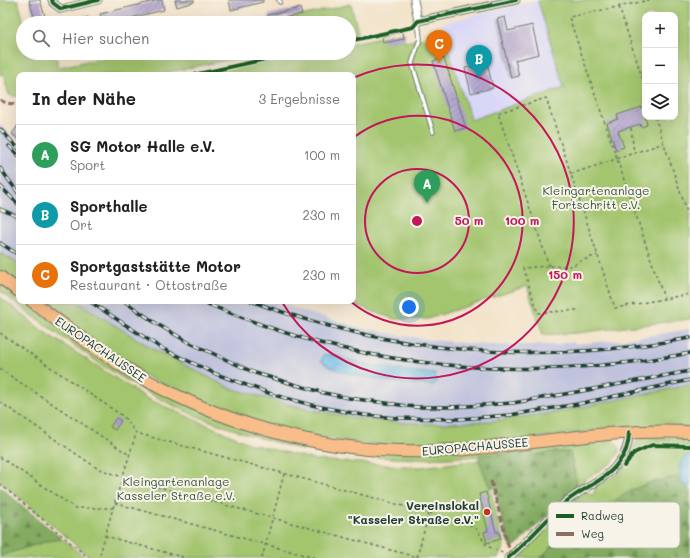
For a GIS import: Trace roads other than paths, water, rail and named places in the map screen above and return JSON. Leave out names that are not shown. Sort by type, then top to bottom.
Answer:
[{"type":"main road","points":[[0,277],[16,289]]},
{"type":"main road","name":"EUROPACHAUSSEE","points":[[36,304],[105,354],[129,370],[163,389],[204,408],[240,421],[305,439],[368,449],[431,451],[467,449],[628,432],[690,432]]},
{"type":"street","points":[[53,2],[61,9],[98,0]]},
{"type":"street","points":[[414,0],[418,21],[516,0]]},
{"type":"street","points":[[566,502],[578,492],[610,472],[618,464],[628,445],[628,432]]},
{"type":"street","points":[[509,557],[548,519]]},
{"type":"lane","points":[[418,21],[420,39],[412,63],[433,132]]},
{"type":"water","points":[[330,354],[368,365],[435,374],[437,382],[434,385],[403,384],[350,374],[329,367],[321,361],[323,355]]},
{"type":"water","points":[[690,453],[690,489],[682,483],[680,479],[679,466],[683,458]]},
{"type":"railway","points":[[0,129],[16,146]]},
{"type":"railway","points":[[9,146],[16,153]]},
{"type":"railway","points":[[0,168],[16,190]]},
{"type":"railway","points":[[0,186],[16,202]]},
{"type":"railway","points":[[0,209],[16,216]]},
{"type":"railway","points":[[0,243],[16,253]]},
{"type":"railway","points":[[94,304],[161,348],[216,374],[274,395],[316,406],[363,415],[397,418],[459,419],[510,415],[578,404],[690,380]]},
{"type":"railway","points":[[128,304],[157,324],[188,342],[255,373],[324,393],[415,407],[453,407],[513,403],[690,371]]},
{"type":"railway","points":[[207,304],[259,324],[320,343],[412,361],[458,366],[505,368],[597,366],[690,353]]},
{"type":"railway","points":[[260,304],[305,319],[359,333],[413,344],[468,350],[523,352],[578,351],[634,346],[690,338]]},
{"type":"place","name":"Sportgaststätte Motor","points":[[439,63]]},
{"type":"place","name":"Sporthalle","points":[[479,78]]},
{"type":"place","name":"SG Motor Halle e.V.","points":[[427,203]]},
{"type":"place","name":"Vereinslokal \"Kasseler Straße e.V.\"","points":[[487,512]]},
{"type":"park label","name":"Kleingartenanlage Fortschritt e.V.","points":[[596,197]]},
{"type":"park label","name":"Kleingartenanlage Kasseler Straße e.V.","points":[[176,488]]}]
